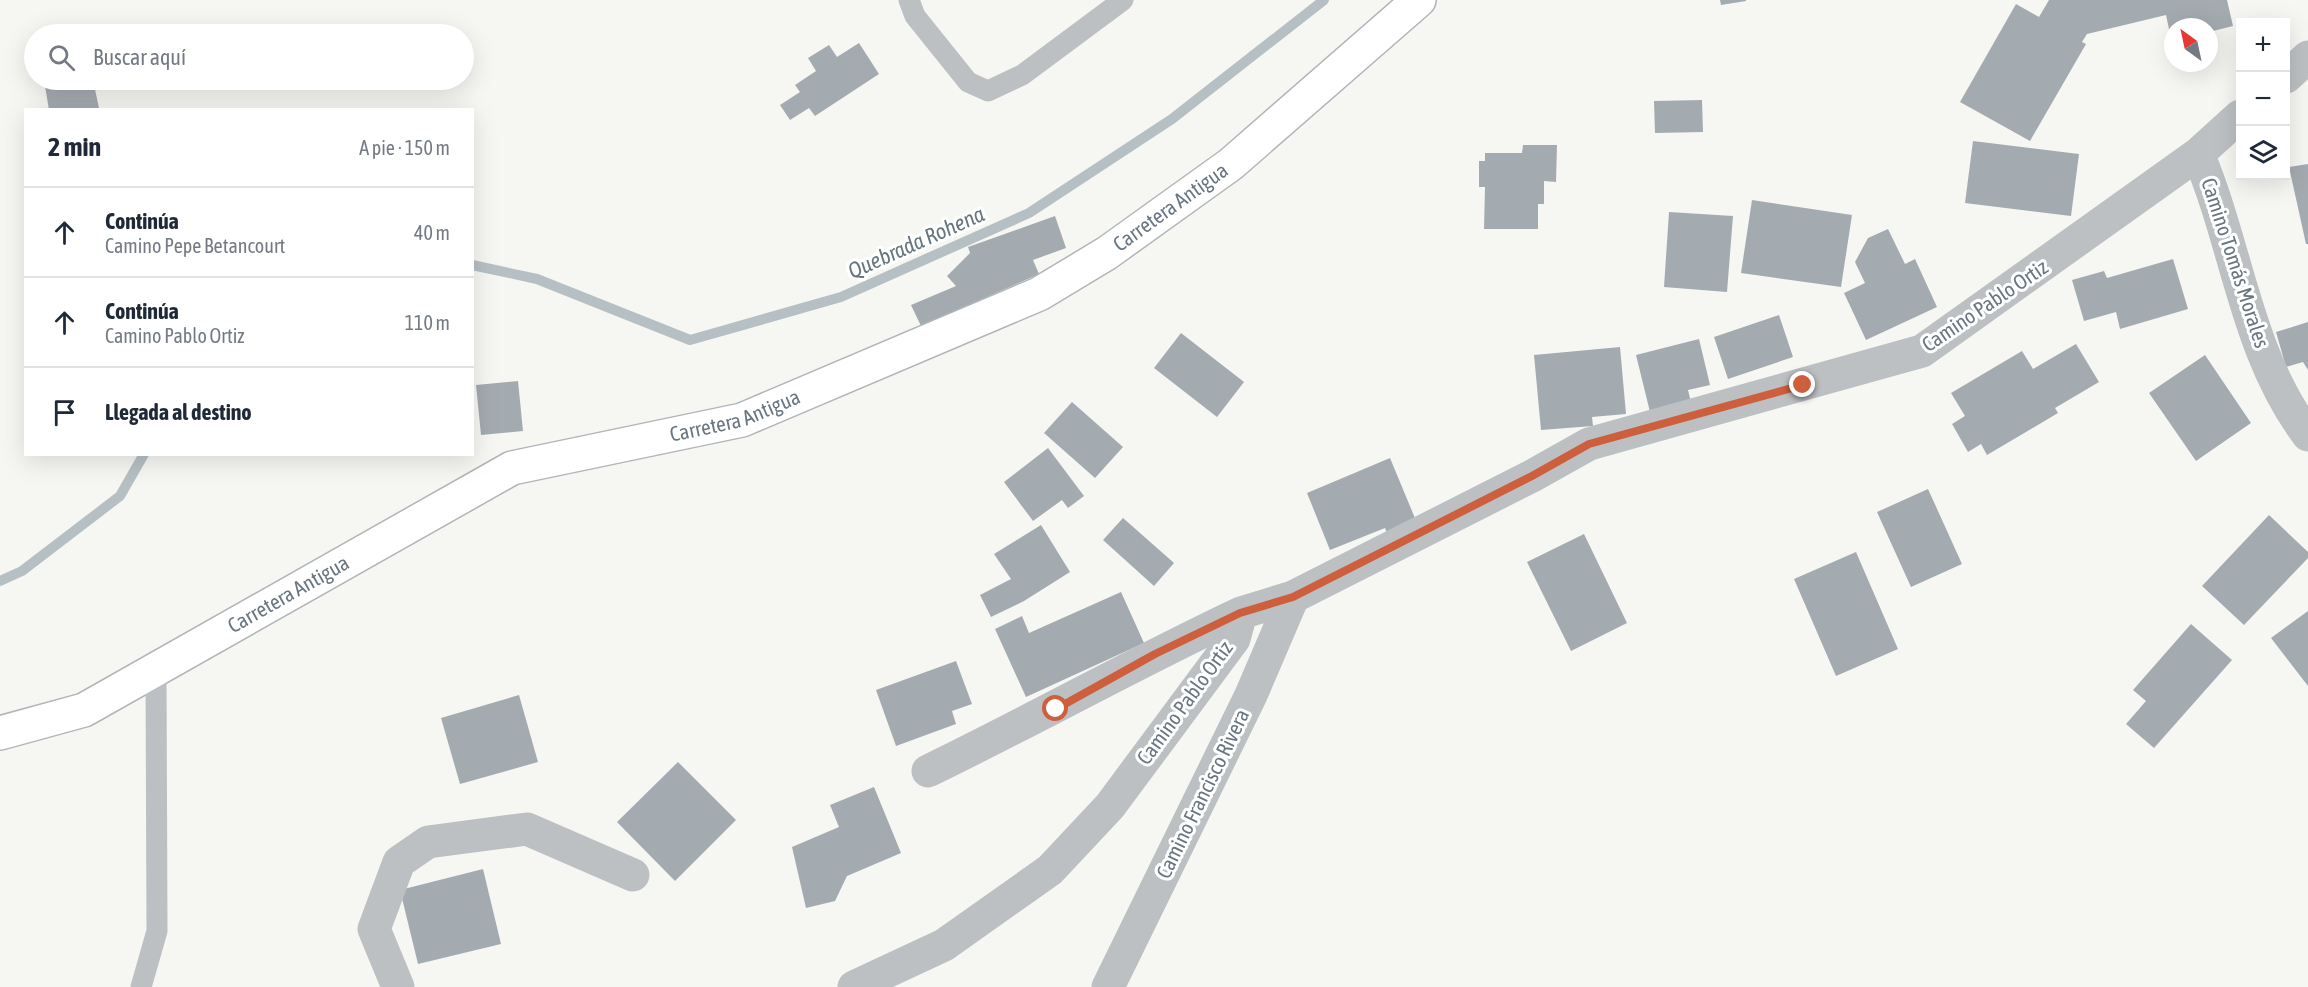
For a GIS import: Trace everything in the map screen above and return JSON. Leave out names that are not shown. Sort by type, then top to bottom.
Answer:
[{"type":"street","name":"Carretera Antigua","points":[[0,733],[84,710],[512,468],[742,420],[1039,294],[1107,253],[1231,164],[1419,0]]},
{"type":"street","points":[[2290,73],[2308,57]]},
{"type":"street","name":"Camino Pablo Ortiz","points":[[854,987],[944,945],[1050,870],[1110,806],[1234,639],[1240,613],[1293,597],[1532,476],[1589,444],[1922,351],[2198,154],[2236,120]]},
{"type":"street","name":"Camino Tomás Morales","points":[[2198,154],[2217,197],[2251,327],[2277,383],[2308,435]]},
{"type":"street","name":"Camino Francisco Rivera","points":[[1108,987],[1245,706],[1293,597]]},
{"type":"street","points":[[928,771],[1056,709],[1155,654],[1240,613]]},
{"type":"street","points":[[398,987],[374,929],[399,862],[428,842],[527,829],[633,875]]},
{"type":"lane","points":[[909,0],[915,16],[968,82],[988,91],[1022,75],[1123,0]]},
{"type":"lane","points":[[141,987],[157,931],[156,668]]},
{"type":"building","points":[[1720,0],[1746,0],[1746,1],[1721,5]]},
{"type":"building","points":[[2049,0],[2227,0],[2233,26],[2218,30],[2218,18],[2167,18],[2166,15],[2087,34],[2082,42],[2086,44],[2030,141],[1960,102],[2016,4],[2039,17]]},
{"type":"building","points":[[859,43],[879,74],[815,116],[809,108],[790,120],[780,105],[800,92],[795,85],[816,71],[808,58],[829,45],[837,57]]},
{"type":"building","points":[[46,90],[95,90],[99,108],[49,108]]},
{"type":"building","points":[[1702,100],[1703,132],[1655,133],[1654,101]]},
{"type":"building","points":[[1973,141],[2079,154],[2071,216],[1965,203]]},
{"type":"building","points":[[1523,145],[1557,145],[1556,182],[1544,181],[1544,204],[1538,204],[1538,229],[1484,229],[1485,187],[1479,187],[1479,161],[1485,161],[1485,153],[1522,153]]},
{"type":"building","points":[[2308,164],[2308,244],[2306,244],[2290,167]]},
{"type":"building","points":[[1752,200],[1852,215],[1841,287],[1741,273]]},
{"type":"building","points":[[1669,212],[1733,216],[1727,292],[1664,287]]},
{"type":"building","points":[[1055,216],[1066,248],[1033,260],[1039,274],[921,326],[911,305],[956,286],[947,276],[970,253],[968,247]]},
{"type":"building","points":[[1888,229],[1905,264],[1915,259],[1937,307],[1866,340],[1844,293],[1865,283],[1855,262],[1868,238]]},
{"type":"building","points":[[2173,259],[2188,309],[2120,329],[2116,312],[2084,321],[2072,280],[2104,271],[2107,278]]},
{"type":"building","points":[[1779,315],[1793,357],[1728,379],[1714,337]]},
{"type":"building","points":[[2308,322],[2308,370],[2303,362],[2286,367],[2276,332]]},
{"type":"building","points":[[1181,333],[1244,382],[1217,417],[1154,368]]},
{"type":"building","points":[[1699,339],[1710,385],[1688,390],[1691,402],[1650,412],[1636,355]]},
{"type":"building","points":[[2076,344],[2099,382],[2055,408],[2058,413],[1987,455],[1981,444],[1968,452],[1952,424],[1965,416],[1951,393],[2022,351],[2033,369]]},
{"type":"building","points":[[1620,347],[1626,414],[1592,417],[1593,426],[1541,430],[1534,355]]},
{"type":"building","points":[[2205,355],[2251,423],[2196,461],[2149,393]]},
{"type":"building","points":[[518,381],[523,431],[481,435],[476,385]]},
{"type":"building","points":[[1072,402],[1123,447],[1095,478],[1044,433]]},
{"type":"building","points":[[1048,448],[1084,496],[1068,508],[1062,500],[1033,521],[1004,482]]},
{"type":"building","points":[[1390,458],[1417,523],[1388,535],[1385,528],[1330,550],[1307,493]]},
{"type":"building","points":[[1928,489],[1962,564],[1911,587],[1877,512]]},
{"type":"building","points":[[2269,515],[2308,552],[2308,558],[2244,625],[2202,586]]},
{"type":"building","points":[[1123,518],[1174,563],[1154,586],[1103,540]]},
{"type":"building","points":[[1041,525],[1070,572],[1024,601],[991,617],[980,595],[1011,579],[994,554]]},
{"type":"building","points":[[1584,534],[1627,623],[1571,651],[1527,562]]},
{"type":"building","points":[[1856,552],[1898,649],[1836,676],[1794,579]]},
{"type":"building","points":[[1121,592],[1144,643],[1026,697],[995,629],[1022,616],[1029,633]]},
{"type":"building","points":[[2308,611],[2308,686],[2271,638]]},
{"type":"building","points":[[2191,624],[2232,660],[2154,748],[2126,724],[2146,701],[2133,690]]},
{"type":"building","points":[[956,661],[972,704],[952,711],[956,724],[896,746],[876,690]]},
{"type":"building","points":[[519,695],[538,762],[460,784],[441,718]]},
{"type":"building","points":[[678,762],[736,820],[675,881],[617,822]]},
{"type":"building","points":[[874,787],[901,853],[847,876],[835,901],[806,908],[792,847],[839,827],[830,805]]},
{"type":"building","points":[[483,869],[501,944],[418,964],[400,890]]},
{"type":"waterway","name":"Quebrada Rohena","points":[[474,265],[537,279],[690,340],[841,297],[1029,213],[1172,119],[1324,0]]},
{"type":"waterway","name":"Quebrada Rohena","points":[[0,581],[22,571],[120,496],[143,456]]},
{"type":"route","points":[[1056,709],[1155,654],[1240,613],[1293,597],[1532,476],[1589,444],[1803,385]]}]
